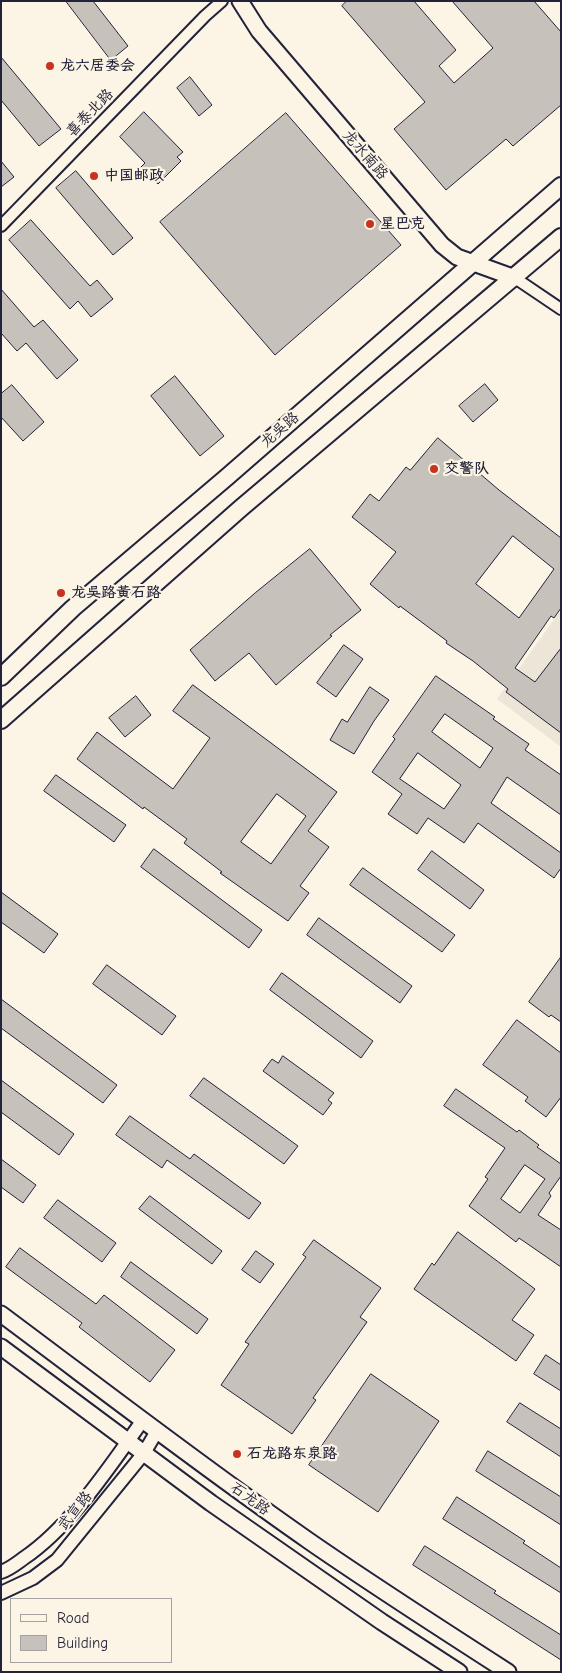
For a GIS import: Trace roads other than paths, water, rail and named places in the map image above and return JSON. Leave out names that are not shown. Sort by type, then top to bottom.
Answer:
[{"type":"main road","name":"龙水南路","points":[[240,1],[259,31],[442,245],[457,257],[514,278]]},
{"type":"main road","name":"龙吴路","points":[[1,676],[73,608],[227,477],[561,186]]},
{"type":"main road","points":[[1,720],[240,508],[561,237]]},
{"type":"main road","name":"石龙路","points":[[1,1314],[308,1540],[395,1600],[508,1672]]},
{"type":"main road","name":"石龙路","points":[[1,1347],[296,1563],[459,1672]]},
{"type":"street","name":"喜泰北路","points":[[1,226],[204,16],[222,1]]},
{"type":"street","points":[[514,278],[561,309]]},
{"type":"street","points":[[1,1572],[38,1549],[57,1531],[143,1420]]},
{"type":"street","name":"武宣路","points":[[1,1593],[33,1578],[57,1560],[144,1453],[157,1430]]},
{"type":"place","name":"龙六居委会","points":[[50,66]]},
{"type":"place","name":"中国邮政","points":[[94,176]]},
{"type":"place","name":"星巴克","points":[[370,224]]},
{"type":"place","name":"交警队","points":[[434,469]]},
{"type":"place","name":"龙吴路黄石路","points":[[61,593]]},
{"type":"place","name":"石龙路东泉路","points":[[237,1454]]}]
